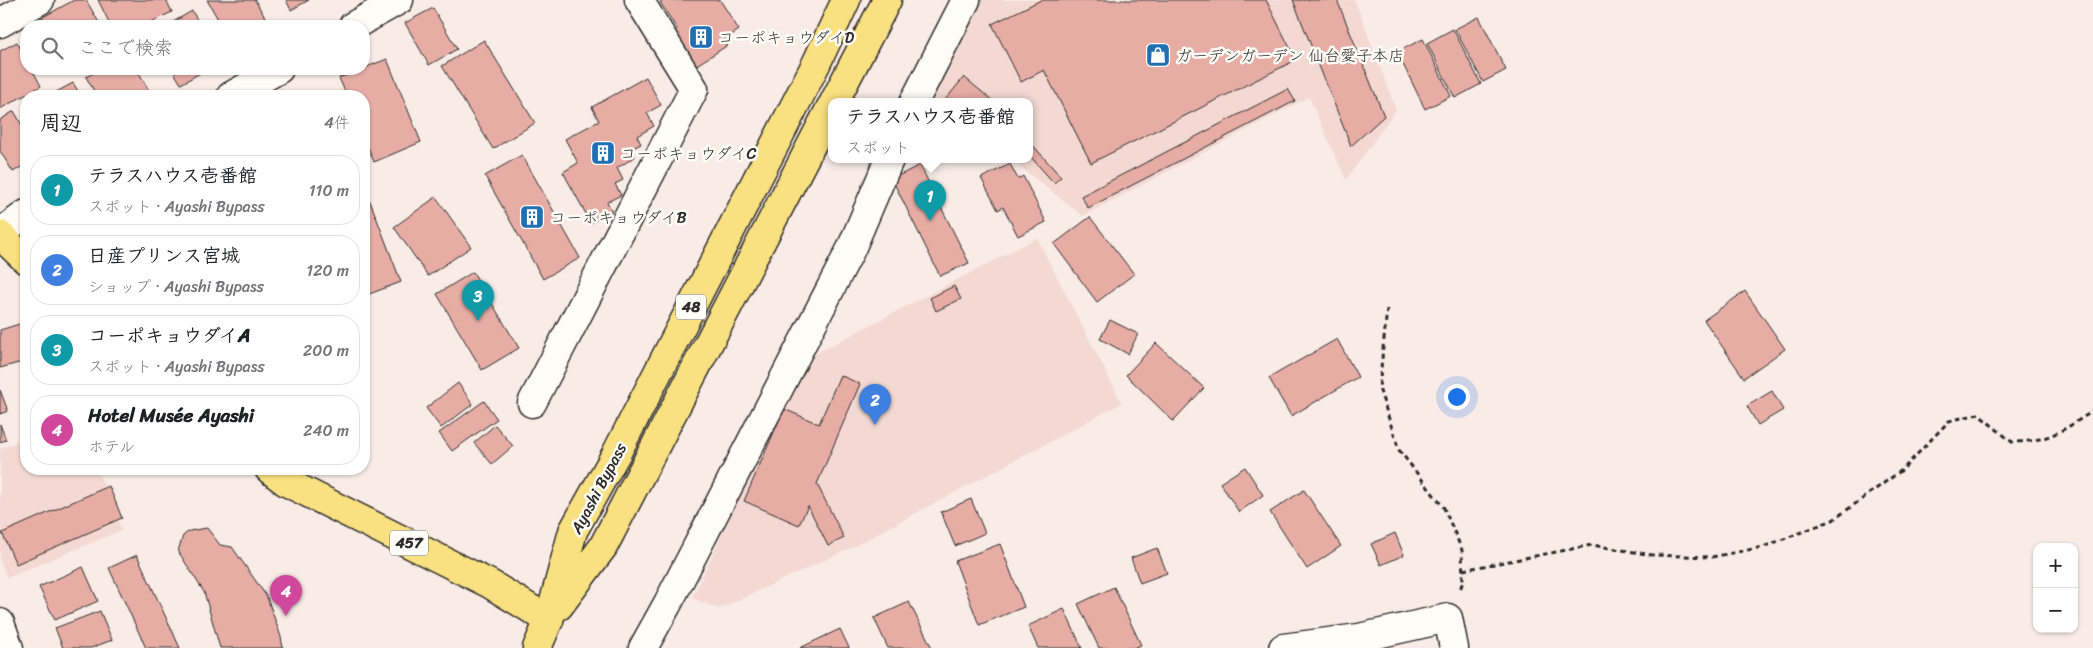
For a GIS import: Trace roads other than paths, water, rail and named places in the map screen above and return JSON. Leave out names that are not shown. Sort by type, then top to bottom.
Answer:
[{"type":"highway","name":"Ayashi Bypass","points":[[549,620],[573,531],[634,418],[816,64],[846,0]]},
{"type":"highway","points":[[836,98],[887,0]]},
{"type":"highway","name":"Ayashi Bypass","points":[[549,620],[603,547],[828,113]]},
{"type":"highway","points":[[0,234],[20,254]]},
{"type":"highway","name":"457","points":[[276,475],[286,482],[490,584],[549,620]]},
{"type":"highway","name":"48","points":[[537,648],[549,620]]},
{"type":"street","points":[[0,23],[40,0]]},
{"type":"street","points":[[532,403],[694,89],[639,0]]},
{"type":"street","points":[[916,98],[966,0]]},
{"type":"street","points":[[363,20],[394,1]]},
{"type":"street","points":[[242,90],[269,75]]},
{"type":"street","points":[[643,648],[851,249],[888,163]]},
{"type":"street","points":[[0,234],[20,219]]},
{"type":"street","points":[[1283,648],[1358,638],[1448,618],[1454,648]]},
{"type":"street","points":[[0,623],[9,648]]},
{"type":"place","name":"コーポキョウダイD","points":[[701,37]]},
{"type":"place","name":"ガーデンガーデン 仙台愛子本店","points":[[1158,55]]},
{"type":"place","name":"コーポキョウダイC","points":[[603,153]]},
{"type":"place","name":"コーポキョウダイB","points":[[532,217]]},
{"type":"place","name":"テラスハウス壱番館","points":[[930,221]]},
{"type":"place","name":"コーポキョウダイA","points":[[478,321]]},
{"type":"place","name":"日産プリンス宮城","points":[[875,425]]},
{"type":"place","name":"Hotel Musée Ayashi","points":[[286,616]]}]
